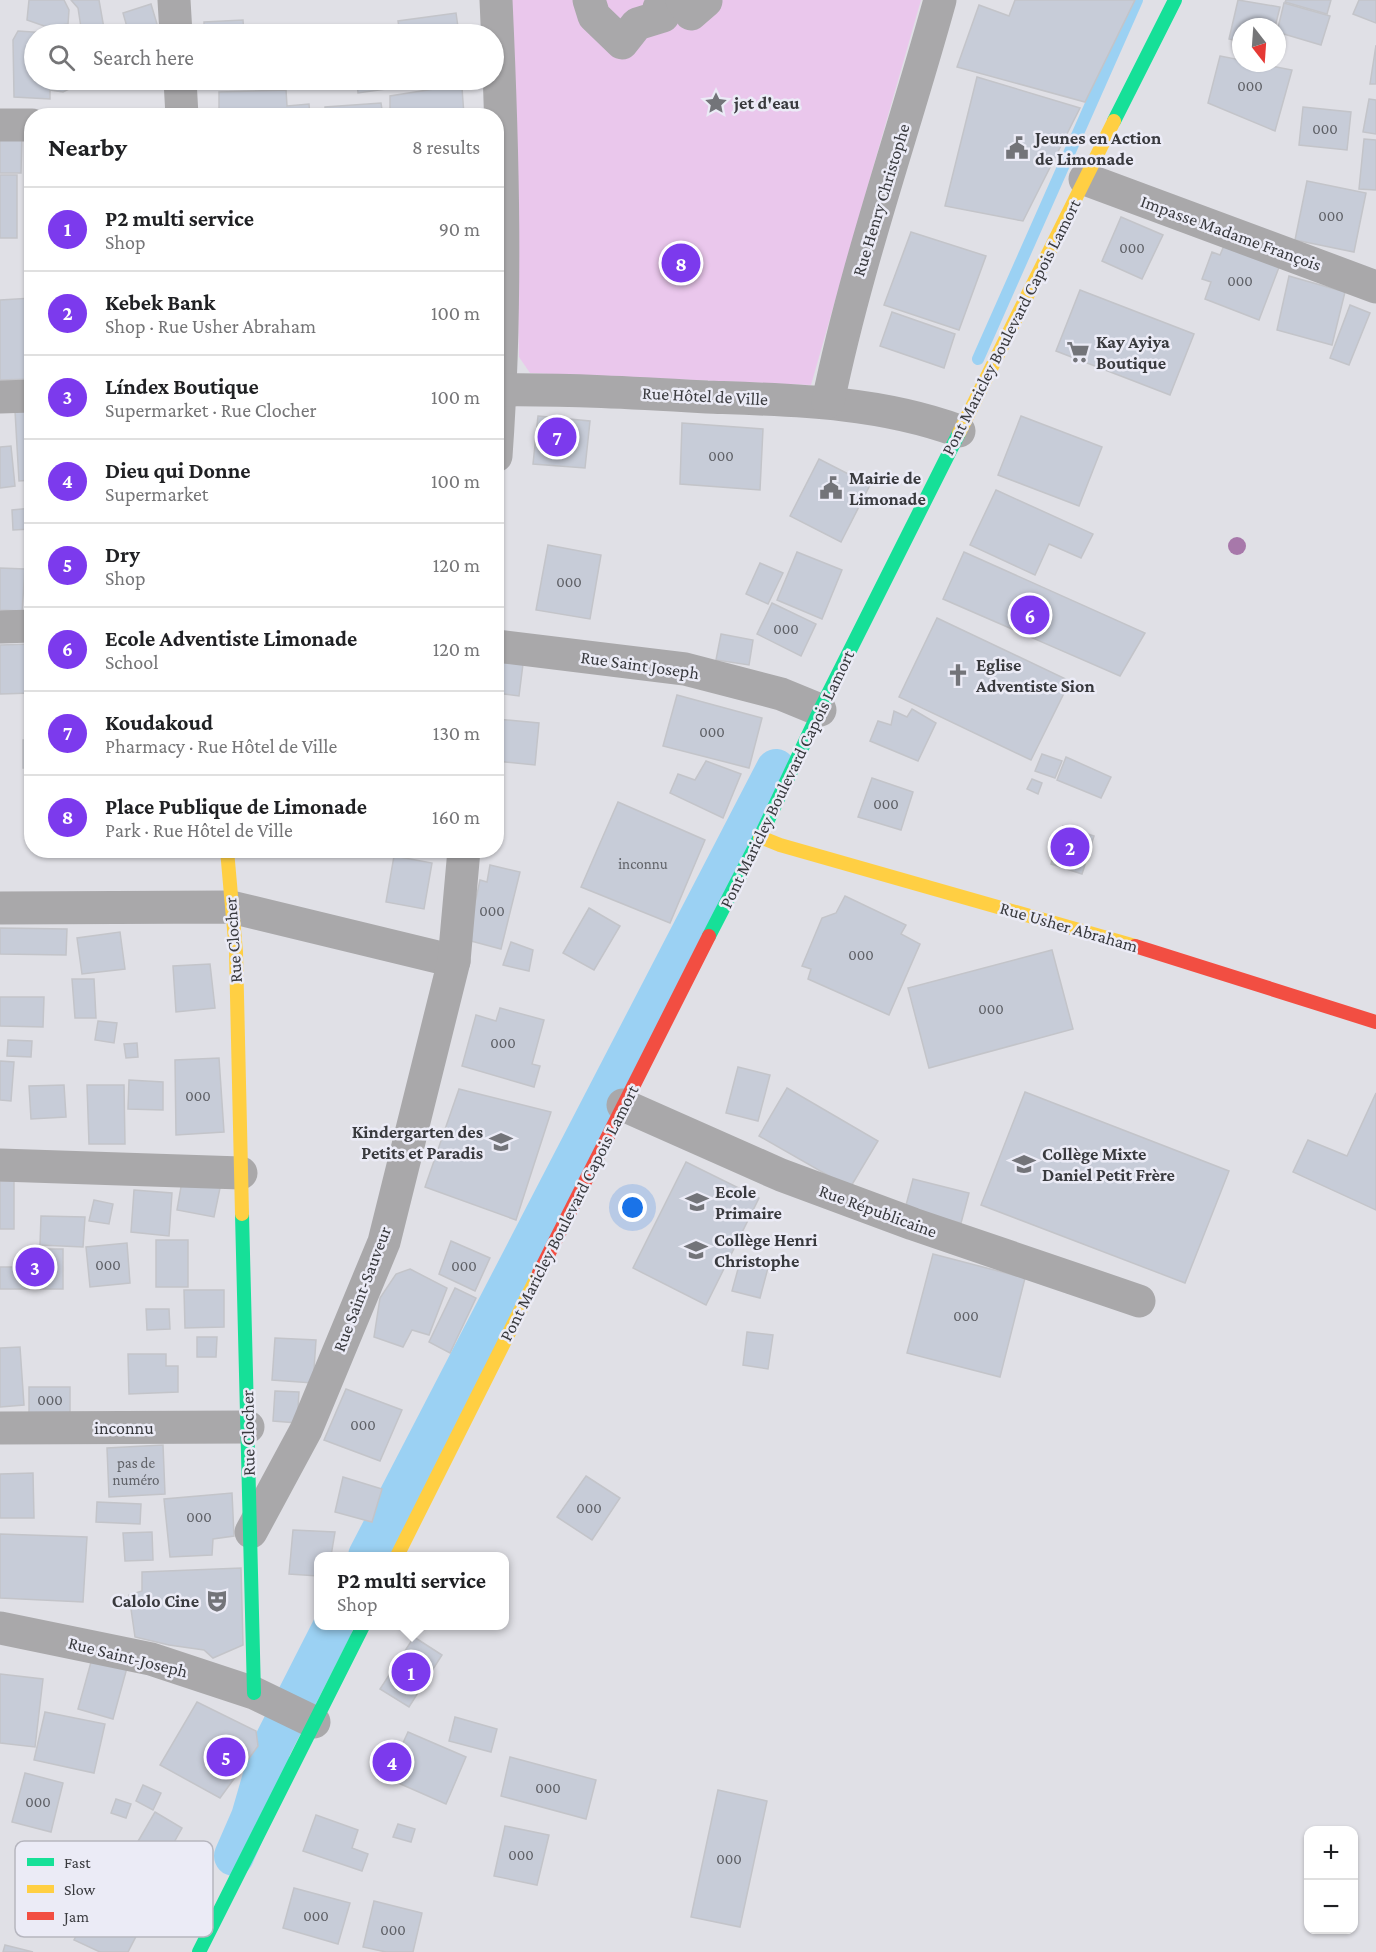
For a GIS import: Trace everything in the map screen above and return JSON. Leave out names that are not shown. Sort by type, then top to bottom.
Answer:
[{"type":"street","points":[[174,0],[175,24]]},
{"type":"street","points":[[496,0],[497,24]]},
{"type":"street","points":[[589,0],[594,16],[622,43],[637,24],[663,16],[659,8],[670,0]]},
{"type":"street","points":[[682,0],[691,14],[705,0]]},
{"type":"street","name":"Rue Henry Christophe","points":[[831,389],[856,281],[940,0]]},
{"type":"street","name":"Pont Maricley Boulevard Capois Lamort","points":[[400,1552],[760,837],[799,701],[951,429],[1085,179],[1175,0]]},
{"type":"street","points":[[181,90],[182,108]]},
{"type":"street","points":[[500,90],[501,108]]},
{"type":"street","points":[[0,125],[24,125]]},
{"type":"street","name":"Impasse Madame François","points":[[1085,179],[1376,287]]},
{"type":"street","name":"Rue Hôtel de Ville","points":[[504,390],[623,393],[831,389],[951,429]]},
{"type":"street","points":[[0,396],[24,396]]},
{"type":"street","points":[[0,627],[24,626]]},
{"type":"street","name":"Rue Saint Joseph","points":[[504,647],[685,669],[799,701]]},
{"type":"street","name":"Rue Usher Abraham","points":[[760,837],[780,845],[1086,931],[1376,1022]]},
{"type":"street","name":"Rue Clocher","points":[[228,858],[236,952],[250,1532],[287,1709]]},
{"type":"street","name":"Rue Saint-Sauveur","points":[[250,1532],[306,1430],[384,1242],[453,962],[463,858]]},
{"type":"street","points":[[0,908],[231,907],[453,962]]},
{"type":"street","name":"Rue Républicaine","points":[[623,1105],[803,1183],[913,1224],[1139,1301]]},
{"type":"street","points":[[0,1165],[242,1173]]},
{"type":"street","name":"inconnu","points":[[0,1428],[248,1427]]},
{"type":"street","name":"Rue Saint-Joseph","points":[[0,1628],[151,1659],[287,1709]]},
{"type":"street","points":[[213,1913],[287,1709],[359,1630]]},
{"type":"street","points":[[199,1952],[204,1937]]},
{"type":"shaded area","points":[[507,0],[921,0],[811,385],[530,373],[519,357],[515,169]]},
{"type":"building","points":[[29,0],[64,0],[69,10],[68,24],[38,24],[27,20]]},
{"type":"building","points":[[71,0],[99,0],[103,24],[80,24],[78,8]]},
{"type":"building","points":[[1015,0],[1135,0],[1085,102],[957,67],[979,5],[1009,16]]},
{"type":"building","points":[[1238,0],[1280,7],[1277,18],[1234,18]]},
{"type":"building","points":[[1286,0],[1331,0],[1327,14],[1285,2]]},
{"type":"building","points":[[1359,0],[1376,0],[1376,23],[1353,14]]},
{"type":"building","points":[[1284,3],[1330,16],[1321,45],[1286,35],[1286,18],[1280,18]]},
{"type":"building","points":[[151,4],[157,24],[126,24],[123,13]]},
{"type":"building","points":[[456,13],[458,24],[398,24],[398,21]]},
{"type":"building","points":[[243,20],[243,24],[204,24],[204,22]]},
{"type":"building","points":[[18,31],[24,31],[24,90],[50,90],[50,99],[14,97],[13,40]]},
{"type":"building","points":[[1376,45],[1376,84],[1370,84]]},
{"type":"building","points":[[1220,56],[1232,58],[1232,72],[1292,70],[1275,131],[1208,103]]},
{"type":"building","points":[[977,77],[1080,108],[1023,221],[945,206]]},
{"type":"building","points":[[286,90],[287,106],[309,104],[309,108],[219,108],[219,92]]},
{"type":"building","points":[[358,90],[379,90],[358,93]]},
{"type":"building","points":[[428,90],[462,90],[463,108],[390,108],[390,96]]},
{"type":"building","points":[[1369,99],[1376,100],[1376,134],[1363,132]]},
{"type":"building","points":[[381,103],[382,108],[325,108]]},
{"type":"building","points":[[1303,107],[1351,112],[1347,150],[1299,145]]},
{"type":"building","points":[[0,133],[22,133],[21,173],[0,173]]},
{"type":"building","points":[[1364,139],[1376,140],[1376,190],[1359,189]]},
{"type":"building","points":[[0,175],[17,175],[17,238],[0,238]]},
{"type":"building","points":[[1307,181],[1366,193],[1354,252],[1295,240]]},
{"type":"building","points":[[1121,217],[1163,235],[1142,279],[1102,261]]},
{"type":"building","points":[[911,232],[986,256],[959,330],[884,305]]},
{"type":"building","points":[[1226,241],[1281,262],[1259,320],[1205,299],[1211,282],[1202,279],[1212,252],[1220,255]]},
{"type":"building","points":[[1289,276],[1345,292],[1332,345],[1277,330]]},
{"type":"building","points":[[1080,290],[1194,334],[1170,395],[1056,351]]},
{"type":"building","points":[[24,298],[24,379],[0,380],[0,300]]},
{"type":"building","points":[[1350,305],[1370,313],[1349,365],[1330,358]]},
{"type":"building","points":[[892,312],[955,334],[944,368],[880,346]]},
{"type":"building","points":[[15,411],[24,411],[24,481],[19,481]]},
{"type":"building","points":[[538,416],[590,421],[585,468],[533,464]]},
{"type":"building","points":[[1021,416],[1102,447],[1079,506],[998,475]]},
{"type":"building","points":[[682,423],[763,429],[760,490],[680,484]]},
{"type":"building","points":[[11,446],[15,486],[0,488],[0,447]]},
{"type":"building","points":[[819,459],[870,485],[841,542],[790,516]]},
{"type":"building","points":[[996,490],[1093,534],[1081,558],[1049,544],[1035,575],[970,545]]},
{"type":"building","points":[[24,509],[24,529],[13,530],[12,510]]},
{"type":"building","points":[[548,545],[601,555],[590,619],[536,610]]},
{"type":"building","points":[[797,552],[842,570],[822,619],[777,600]]},
{"type":"building","points":[[964,552],[1145,633],[1120,676],[943,599]]},
{"type":"building","points":[[760,563],[783,573],[768,604],[746,594]]},
{"type":"building","points":[[0,568],[24,569],[22,611],[0,610]]},
{"type":"building","points":[[772,603],[816,624],[801,656],[757,634]]},
{"type":"building","points":[[937,618],[1070,681],[1031,760],[899,697]]},
{"type":"building","points":[[721,634],[753,640],[749,665],[716,660]]},
{"type":"building","points":[[24,644],[24,693],[0,694],[0,645]]},
{"type":"building","points":[[504,661],[523,664],[519,696],[504,694]]},
{"type":"building","points":[[677,695],[762,718],[749,768],[663,746]]},
{"type":"building","points":[[912,709],[936,723],[918,761],[870,741],[878,721],[891,725],[894,711],[907,717]]},
{"type":"building","points":[[504,720],[539,723],[535,765],[504,762]]},
{"type":"building","points":[[23,740],[24,740],[24,768]]},
{"type":"building","points":[[1042,754],[1062,761],[1055,778],[1035,771]]},
{"type":"building","points":[[1066,757],[1111,777],[1101,798],[1057,780]]},
{"type":"building","points":[[706,761],[741,774],[723,818],[670,793],[678,774],[695,780]]},
{"type":"building","points":[[872,778],[913,792],[901,830],[858,817]]},
{"type":"building","points":[[1032,779],[1042,783],[1038,794],[1027,789]]},
{"type":"building","points":[[618,802],[705,840],[670,923],[581,887]]},
{"type":"building","points":[[1063,826],[1094,836],[1082,874],[1051,864]]},
{"type":"building","points":[[394,858],[432,863],[424,909],[386,902]]},
{"type":"building","points":[[490,865],[520,872],[501,949],[467,940],[480,880],[487,882]]},
{"type":"building","points":[[845,896],[906,925],[901,934],[920,944],[889,1015],[808,979],[811,969],[802,966],[822,918],[836,913]]},
{"type":"building","points":[[589,908],[620,926],[594,970],[563,953]]},
{"type":"building","points":[[0,928],[67,929],[66,955],[0,954]]},
{"type":"building","points":[[120,932],[125,969],[82,974],[77,938]]},
{"type":"building","points":[[511,942],[533,950],[529,971],[503,965]]},
{"type":"building","points":[[1052,950],[1073,1029],[929,1068],[908,988]]},
{"type":"building","points":[[210,964],[215,1008],[176,1012],[173,966]]},
{"type":"building","points":[[72,979],[94,979],[96,1018],[75,1018]]},
{"type":"building","points":[[0,997],[44,997],[43,1027],[0,1026]]},
{"type":"building","points":[[500,1008],[544,1020],[532,1064],[540,1066],[534,1087],[462,1066],[476,1015],[496,1021]]},
{"type":"building","points":[[98,1021],[117,1023],[114,1043],[95,1040]]},
{"type":"building","points":[[8,1040],[32,1041],[31,1057],[7,1056]]},
{"type":"building","points":[[137,1043],[138,1057],[126,1058],[124,1044]]},
{"type":"building","points":[[219,1058],[224,1132],[176,1135],[175,1060]]},
{"type":"building","points":[[0,1061],[14,1062],[11,1101],[0,1100]]},
{"type":"building","points":[[738,1067],[770,1075],[758,1121],[726,1113]]},
{"type":"building","points":[[129,1080],[163,1082],[163,1110],[128,1109]]},
{"type":"building","points":[[64,1085],[66,1117],[31,1119],[29,1086]]},
{"type":"building","points":[[87,1085],[124,1085],[125,1144],[89,1144]]},
{"type":"building","points":[[787,1088],[878,1141],[850,1188],[759,1136]]},
{"type":"building","points":[[459,1089],[551,1112],[516,1220],[425,1187]]},
{"type":"building","points":[[1025,1092],[1229,1171],[1185,1283],[981,1205]]},
{"type":"building","points":[[1376,1093],[1376,1210],[1293,1172],[1308,1140],[1347,1156]]},
{"type":"building","points":[[686,1162],[759,1198],[706,1305],[633,1268]]},
{"type":"building","points":[[913,1179],[969,1193],[961,1223],[905,1209]]},
{"type":"building","points":[[0,1181],[14,1181],[14,1229],[0,1229]]},
{"type":"building","points":[[182,1181],[220,1188],[214,1217],[177,1210]]},
{"type":"building","points":[[134,1190],[172,1193],[169,1236],[131,1232]]},
{"type":"building","points":[[94,1200],[113,1204],[109,1224],[89,1221]]},
{"type":"building","points":[[41,1216],[85,1217],[83,1247],[40,1245]]},
{"type":"building","points":[[156,1240],[188,1240],[188,1287],[156,1287]]},
{"type":"building","points":[[451,1241],[490,1258],[475,1291],[439,1274]]},
{"type":"building","points":[[127,1243],[130,1283],[90,1287],[86,1247]]},
{"type":"building","points":[[24,1249],[63,1249],[63,1289],[0,1289],[0,1267],[25,1267]]},
{"type":"building","points":[[933,1254],[1025,1278],[1000,1377],[907,1353]]},
{"type":"building","points":[[741,1258],[769,1264],[760,1298],[732,1291]]},
{"type":"building","points":[[410,1269],[447,1288],[429,1335],[412,1330],[403,1347],[374,1337],[380,1298],[396,1274]]},
{"type":"building","points":[[455,1288],[476,1298],[450,1353],[429,1342]]},
{"type":"building","points":[[184,1290],[224,1290],[224,1327],[185,1328]]},
{"type":"building","points":[[146,1309],[169,1309],[170,1329],[147,1330]]},
{"type":"building","points":[[747,1332],[773,1335],[768,1369],[743,1365]]},
{"type":"building","points":[[197,1337],[217,1337],[216,1357],[197,1357]]},
{"type":"building","points":[[275,1338],[316,1340],[313,1383],[272,1380]]},
{"type":"building","points":[[20,1347],[24,1405],[0,1407],[0,1348]]},
{"type":"building","points":[[128,1354],[166,1354],[166,1366],[178,1366],[178,1392],[129,1394]]},
{"type":"building","points":[[29,1387],[70,1387],[70,1414],[29,1413]]},
{"type":"building","points":[[346,1389],[402,1410],[380,1461],[324,1440]]},
{"type":"building","points":[[275,1391],[299,1392],[297,1423],[273,1421]]},
{"type":"building","points":[[163,1445],[165,1494],[109,1497],[107,1448]]},
{"type":"building","points":[[33,1473],[34,1518],[0,1518],[0,1474]]},
{"type":"building","points":[[586,1476],[620,1498],[592,1540],[557,1517]]},
{"type":"building","points":[[343,1477],[382,1489],[372,1522],[335,1512]]},
{"type":"building","points":[[232,1493],[234,1536],[213,1539],[212,1555],[170,1557],[164,1499]]},
{"type":"building","points":[[97,1502],[141,1504],[140,1524],[96,1522]]},
{"type":"building","points":[[293,1530],[335,1532],[332,1552],[314,1552],[314,1576],[289,1574]]},
{"type":"building","points":[[152,1532],[153,1560],[125,1561],[123,1533]]},
{"type":"building","points":[[0,1534],[87,1537],[83,1602],[0,1598]]},
{"type":"building","points":[[241,1568],[243,1645],[213,1658],[204,1650],[135,1637],[129,1595],[142,1591],[142,1572]]},
{"type":"building","points":[[414,1637],[442,1655],[409,1707],[380,1689]]},
{"type":"building","points":[[93,1655],[128,1664],[113,1719],[78,1709]]},
{"type":"building","points":[[0,1674],[43,1679],[35,1747],[0,1743]]},
{"type":"building","points":[[197,1702],[256,1731],[258,1746],[220,1798],[160,1765]]},
{"type":"building","points":[[45,1712],[105,1724],[94,1773],[34,1760]]},
{"type":"building","points":[[455,1717],[497,1729],[491,1752],[449,1741]]},
{"type":"building","points":[[408,1732],[466,1757],[446,1804],[387,1778]]},
{"type":"building","points":[[510,1757],[596,1780],[586,1819],[501,1796]]},
{"type":"building","points":[[25,1773],[63,1783],[51,1832],[12,1822]]},
{"type":"building","points":[[143,1785],[161,1793],[153,1810],[136,1801]]},
{"type":"building","points":[[718,1790],[767,1801],[740,1927],[691,1917]]},
{"type":"building","points":[[116,1799],[131,1804],[126,1818],[111,1813]]},
{"type":"building","points":[[155,1812],[182,1828],[175,1841],[138,1841]]},
{"type":"building","points":[[316,1815],[358,1830],[352,1848],[368,1854],[362,1871],[303,1851]]},
{"type":"building","points":[[398,1824],[415,1829],[411,1842],[393,1837]]},
{"type":"building","points":[[505,1826],[549,1835],[537,1885],[494,1876]]},
{"type":"building","points":[[294,1888],[350,1903],[338,1944],[283,1928]]},
{"type":"building","points":[[374,1901],[422,1913],[413,1952],[386,1952],[363,1947]]},
{"type":"building","points":[[76,1937],[136,1937],[128,1952],[100,1952],[74,1940]]},
{"type":"building","points":[[5,1945],[33,1952],[3,1952]]},
{"type":"waterway","points":[[978,359],[1137,0]]},
{"type":"waterway","points":[[370,1552],[776,769]]},
{"type":"waterway","points":[[234,1856],[251,1817],[271,1748],[331,1630]]},
{"type":"traffic: fast","points":[[1114,121],[1175,0]]},
{"type":"traffic: fast","points":[[709,936],[959,433]]},
{"type":"traffic: fast","points":[[242,1214],[254,1693]]},
{"type":"traffic: fast","points":[[213,1924],[361,1630]]},
{"type":"traffic: fast","points":[[199,1952],[207,1937]]},
{"type":"traffic: slow","points":[[959,433],[1114,121]]},
{"type":"traffic: slow","points":[[760,837],[780,845],[1135,946]]},
{"type":"traffic: slow","points":[[228,858],[236,952],[242,1214]]},
{"type":"traffic: slow","points":[[399,1552],[539,1273]]},
{"type":"traffic: jam","points":[[539,1273],[709,936]]},
{"type":"traffic: jam","points":[[1135,946],[1376,1022]]},
{"type":"place","name":"jet d'eau","points":[[716,103]]},
{"type":"place","name":"Jeunes en Action de Limonade","points":[[1017,148]]},
{"type":"place","name":"Place Publique de Limonade","points":[[681,263]]},
{"type":"place","name":"Kay Ayiya Boutique","points":[[1078,352]]},
{"type":"place","name":"Koudakoud","points":[[557,437]]},
{"type":"place","name":"Mairie de Limonade","points":[[831,488]]},
{"type":"place","name":"Ecole Adventiste Limonade","points":[[1030,615]]},
{"type":"place","name":"Eglise Adventiste Sion","points":[[958,675]]},
{"type":"place","name":"Kebek Bank","points":[[1070,847]]},
{"type":"place","name":"Kindergarten des Petits et Paradis","points":[[501,1142]]},
{"type":"place","name":"Collège Mixte Daniel Petit Frère","points":[[1024,1164]]},
{"type":"place","name":"Ecole Primaire","points":[[697,1202]]},
{"type":"place","name":"Collège Henri Christophe","points":[[696,1250]]},
{"type":"place","name":"Líndex Boutique","points":[[35,1267]]},
{"type":"place","name":"Calolo Cine","points":[[217,1601]]},
{"type":"place","name":"P2 multi service","points":[[411,1672]]},
{"type":"place","name":"Dry","points":[[226,1757]]},
{"type":"place","name":"Dieu qui Donne","points":[[392,1762]]}]
